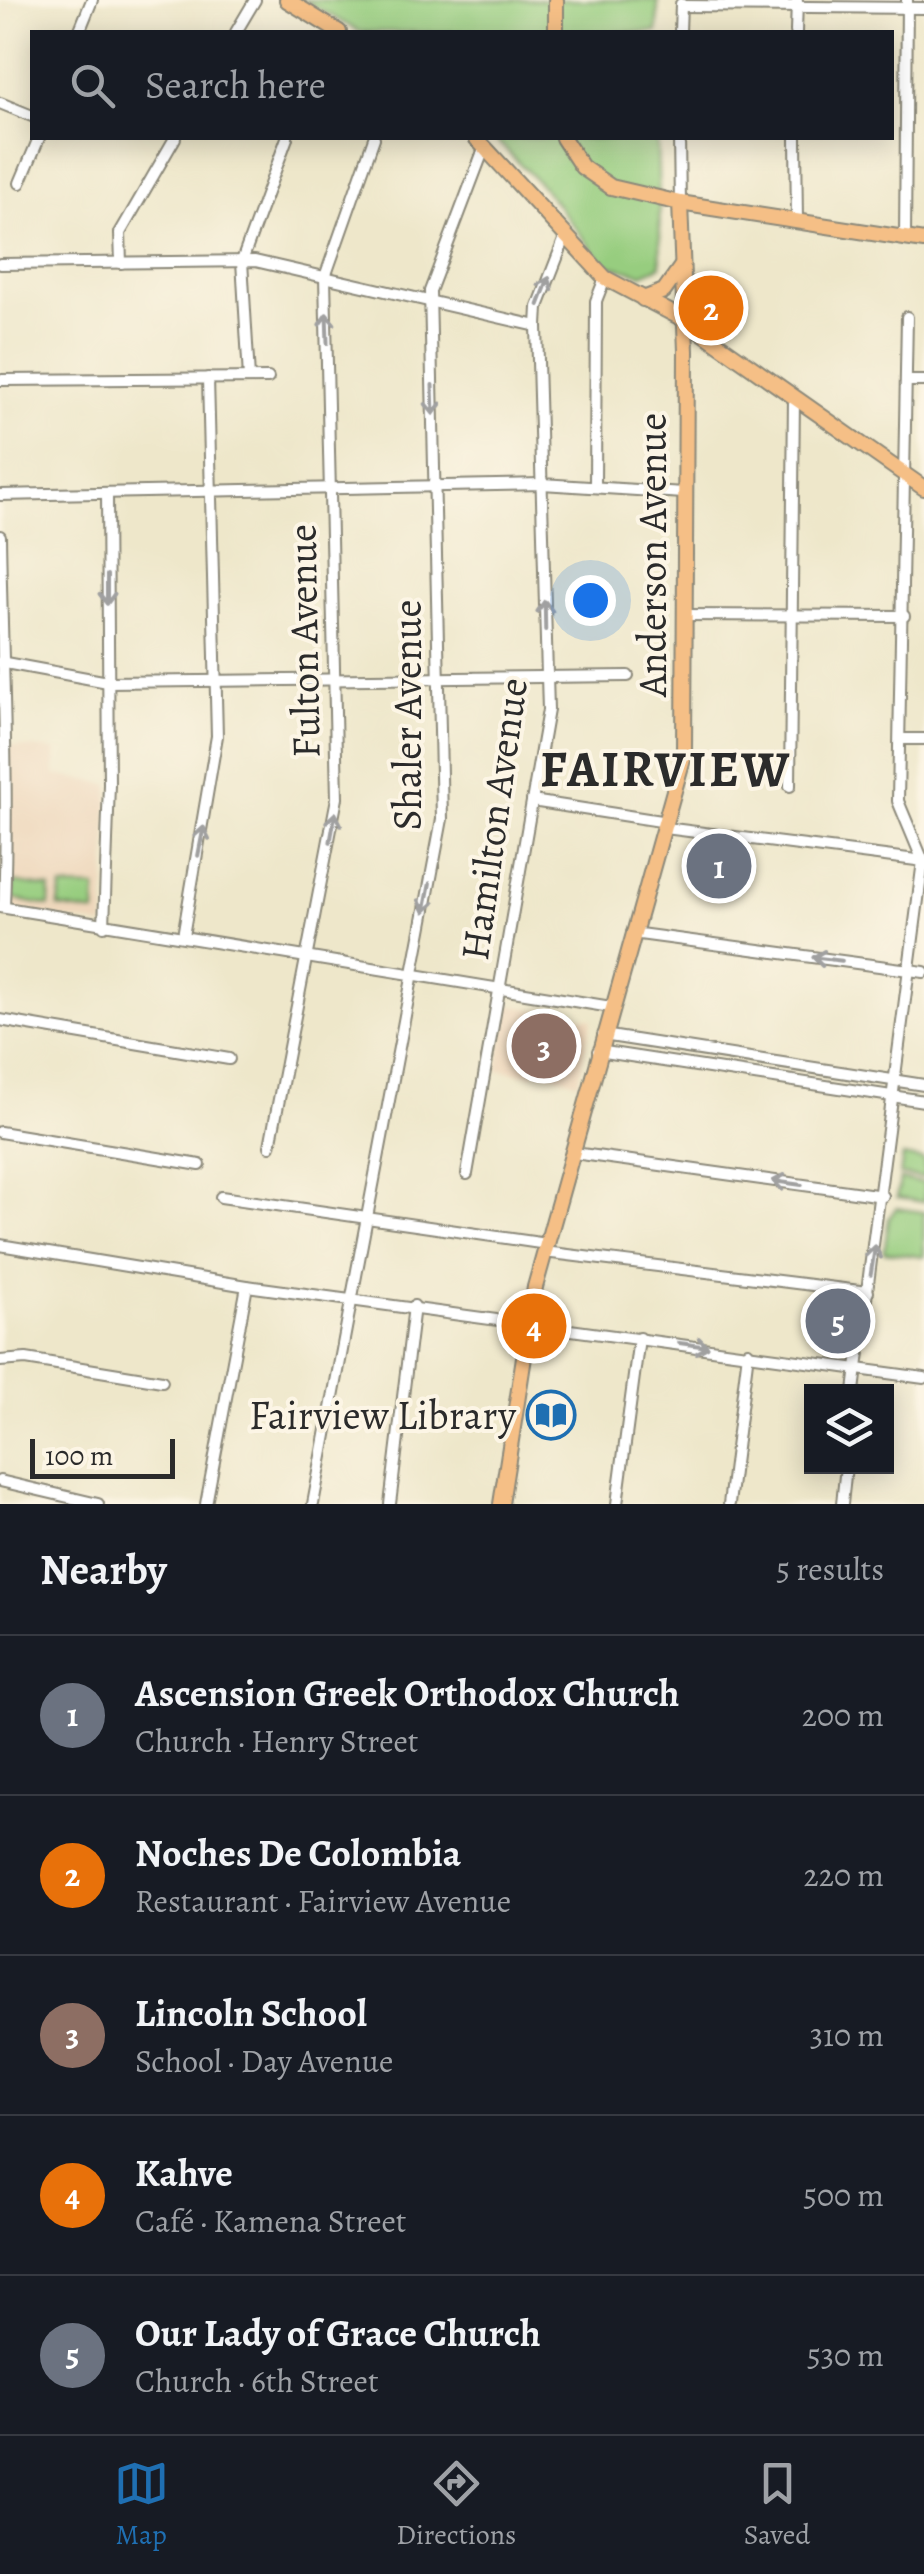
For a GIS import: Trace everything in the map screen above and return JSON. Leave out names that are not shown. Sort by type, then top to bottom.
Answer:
[{"type":"main road","points":[[287,0],[332,30]]},
{"type":"main road","points":[[556,0],[556,30]]},
{"type":"main road","points":[[564,140],[572,158],[594,179],[680,203],[924,242]]},
{"type":"main road","points":[[480,142],[605,278],[684,319],[924,488]]},
{"type":"main road","name":"Anderson Avenue","points":[[500,1504],[528,1322],[546,1248],[598,1051],[684,755],[684,319],[680,203]]},
{"type":"main road","points":[[643,300],[664,291],[682,266]]},
{"type":"street","points":[[81,30],[92,0]]},
{"type":"street","points":[[237,30],[254,0]]},
{"type":"street","points":[[680,30],[681,3],[907,4],[924,8]]},
{"type":"street","points":[[796,3],[796,30]]},
{"type":"street","points":[[905,238],[907,4]]},
{"type":"street","points":[[0,103],[30,115]]},
{"type":"street","points":[[20,183],[38,140]]},
{"type":"street","points":[[122,263],[120,233],[174,140]]},
{"type":"street","points":[[248,378],[242,261],[287,140]]},
{"type":"street","name":"Fulton Avenue","points":[[270,1146],[338,798],[325,277],[373,140]]},
{"type":"street","points":[[679,140],[680,203]]},
{"type":"street","points":[[796,140],[797,221]]},
{"type":"street","name":"Shaler Avenue","points":[[313,1504],[442,819],[430,302],[480,142]]},
{"type":"street","name":"Hamilton Avenue","points":[[467,1174],[548,710],[537,326],[538,307],[566,235]]},
{"type":"street","points":[[0,264],[242,261],[537,326]]},
{"type":"street","points":[[595,487],[596,300],[605,278]]},
{"type":"street","points":[[855,1384],[883,1196],[924,861],[898,801],[907,317]]},
{"type":"street","points":[[182,936],[215,763],[208,378]]},
{"type":"street","points":[[0,380],[268,378]]},
{"type":"street","points":[[906,381],[924,381]]},
{"type":"street","points":[[790,786],[794,396]]},
{"type":"street","points":[[0,495],[542,484],[684,494]]},
{"type":"street","points":[[104,926],[107,493]]},
{"type":"street","points":[[0,536],[1,662],[9,783],[2,907],[611,1006]]},
{"type":"street","points":[[684,616],[904,616]]},
{"type":"street","points":[[1,662],[108,682],[628,676]]},
{"type":"street","points":[[900,740],[924,738]]},
{"type":"street","points":[[532,801],[666,825],[924,861]]},
{"type":"street","points":[[632,933],[924,972]]},
{"type":"street","points":[[0,1020],[229,1059]]},
{"type":"street","points":[[603,1035],[924,1085]]},
{"type":"street","points":[[677,1062],[678,1047]]},
{"type":"street","points":[[598,1051],[924,1101]]},
{"type":"street","points":[[746,1073],[747,1058]]},
{"type":"street","points":[[810,1083],[812,1068]]},
{"type":"street","points":[[0,1132],[200,1165]]},
{"type":"street","points":[[574,1153],[883,1196]]},
{"type":"street","points":[[220,1197],[546,1248],[868,1292]]},
{"type":"street","points":[[0,1245],[247,1286],[924,1378]]},
{"type":"street","points":[[206,1504],[247,1286]]},
{"type":"street","points":[[390,1504],[414,1306]]},
{"type":"street","points":[[616,1504],[639,1338]]},
{"type":"street","points":[[729,1504],[748,1352]]},
{"type":"street","points":[[0,1361],[52,1362],[162,1382]]},
{"type":"street","points":[[842,1504],[845,1474]]},
{"type":"street","points":[[0,1481],[96,1504]]},
{"type":"shaded area","points":[[8,746],[55,750],[55,775],[109,784],[104,926],[4,907]]},
{"type":"shaded area","points":[[507,1005],[592,1019],[578,1082],[536,1070],[534,1075],[497,1070]]},
{"type":"green space","points":[[303,0],[658,0],[657,30],[356,30]]},
{"type":"green space","points":[[496,140],[657,140],[661,266],[642,274],[604,264],[542,186]]},
{"type":"green space","points":[[13,882],[50,888],[49,906],[13,899]]},
{"type":"green space","points":[[62,887],[96,888],[95,913],[58,907]]},
{"type":"green space","points":[[903,1156],[924,1160],[924,1178],[900,1175]]},
{"type":"green space","points":[[900,1179],[924,1183],[924,1202],[897,1198]]},
{"type":"green space","points":[[896,1208],[924,1212],[924,1257],[884,1252],[889,1218]]},
{"type":"place","name":"Noches De Colombia","points":[[711,308]]},
{"type":"place","name":"Ascension Greek Orthodox Church","points":[[719,866]]},
{"type":"place","name":"Lincoln School","points":[[544,1046]]},
{"type":"place","name":"Our Lady of Grace Church","points":[[838,1321]]},
{"type":"place","name":"Kahve","points":[[534,1326]]},
{"type":"place","name":"Fairview Library","points":[[551,1415]]},
{"type":"district","name":"FAIRVIEW","points":[[666,769]]}]
